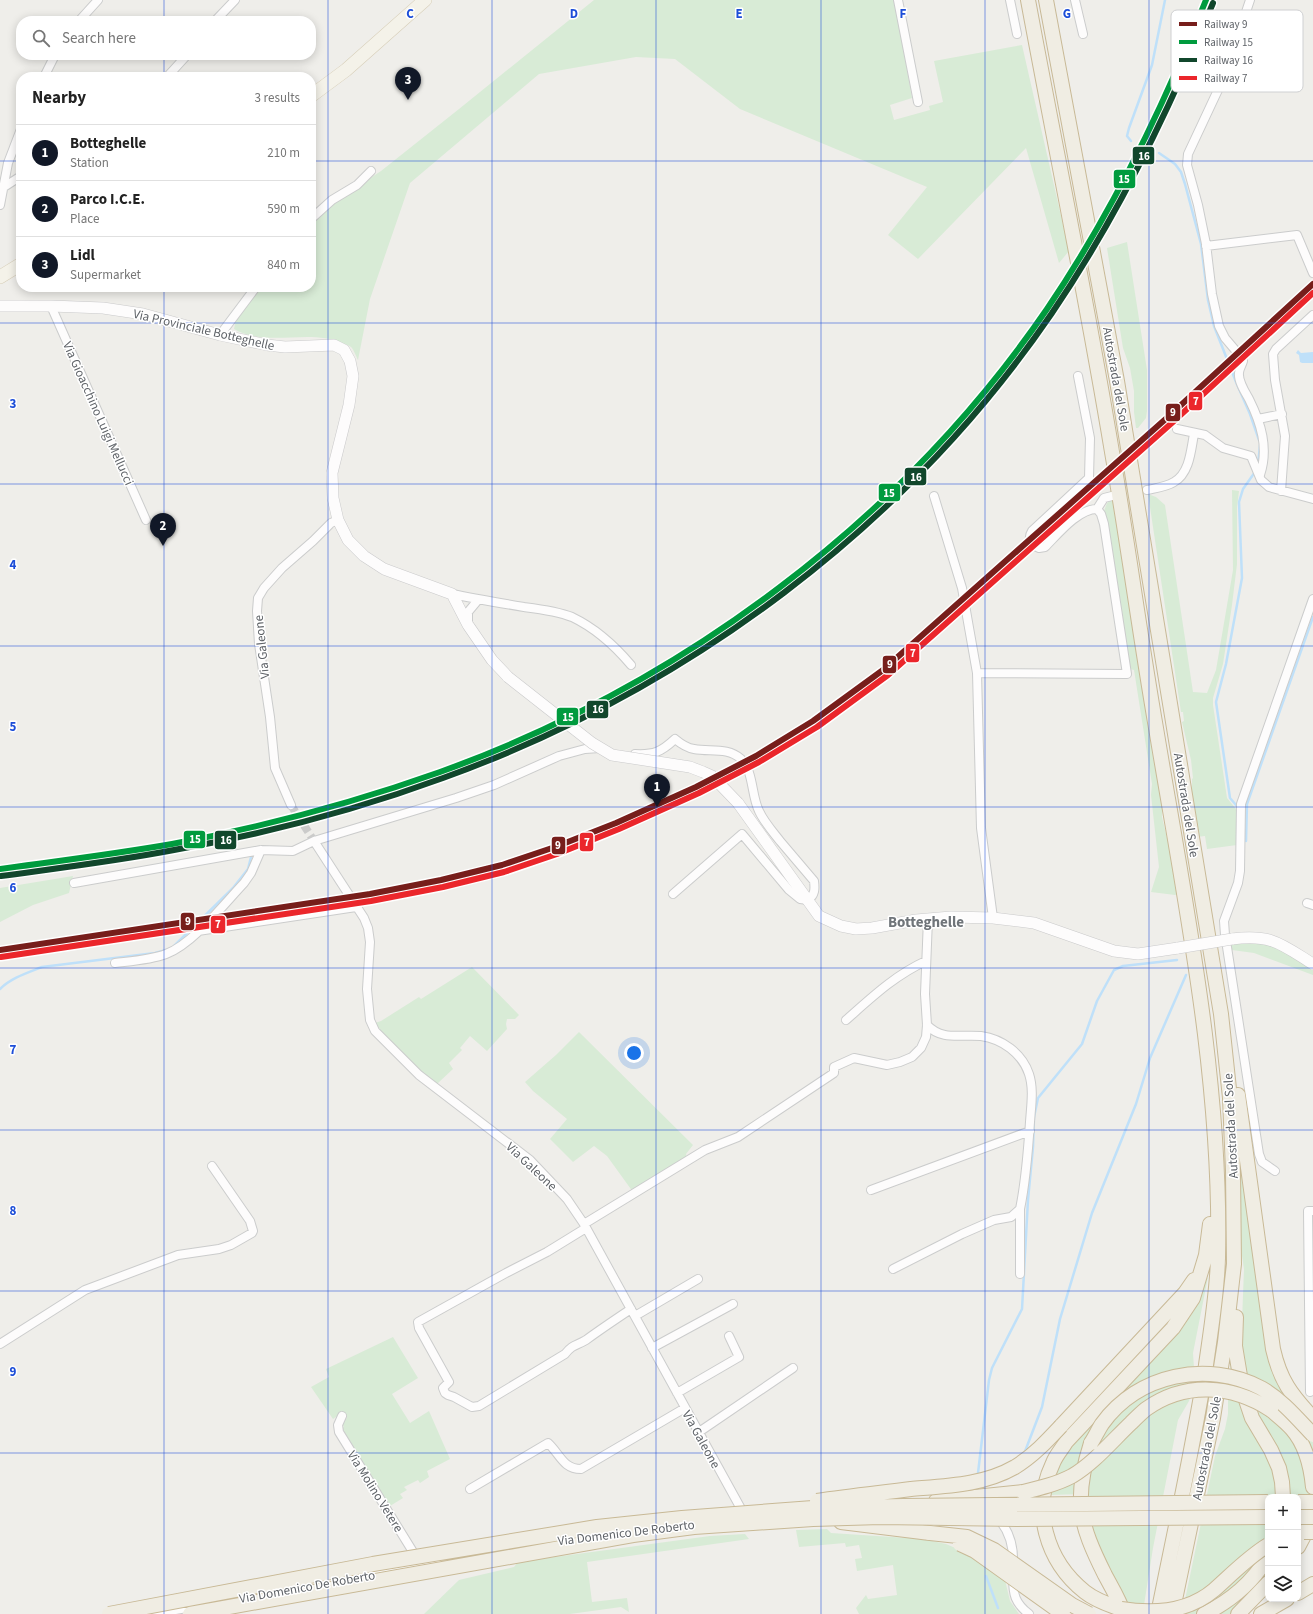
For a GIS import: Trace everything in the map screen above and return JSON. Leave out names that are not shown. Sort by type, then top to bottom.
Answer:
[{"type":"highway","name":"Autostrada del Sole","points":[[1028,0],[1085,294],[1120,499],[1164,780],[1188,908],[1206,1046],[1213,1114],[1217,1173],[1217,1270],[1210,1339],[1198,1417],[1158,1614]]},
{"type":"highway","name":"Autostrada del Sole","points":[[1046,0],[1127,437],[1221,1014],[1230,1098],[1233,1171],[1234,1264],[1225,1342],[1213,1418],[1172,1614]]},
{"type":"highway","points":[[1221,1014],[1236,1081],[1273,1349],[1282,1377],[1293,1396],[1313,1418]]},
{"type":"highway","points":[[1213,1114],[1210,1235],[1204,1263],[1193,1298],[1173,1328],[1066,1442],[1053,1462],[1043,1499],[1044,1527],[1050,1547],[1057,1561],[1069,1578],[1086,1593],[1102,1602],[1121,1609],[1150,1612],[1166,1611],[1199,1600],[1265,1547]]},
{"type":"highway","points":[[109,1614],[373,1564],[589,1529],[725,1514],[854,1495],[969,1483],[995,1476],[1015,1467],[1033,1455],[1186,1293],[1204,1263]]},
{"type":"highway","points":[[1234,1264],[1237,1308],[1235,1346],[1242,1388],[1252,1418],[1271,1450],[1279,1468],[1283,1494]]},
{"type":"highway","points":[[1124,1614],[1091,1547],[1081,1514],[1080,1498],[1082,1481],[1092,1443],[1102,1424],[1117,1408],[1134,1395],[1153,1384],[1173,1377],[1200,1373],[1214,1373],[1231,1377],[1260,1388],[1290,1411],[1313,1435]]},
{"type":"highway","points":[[904,1506],[961,1497],[1023,1492],[1050,1485],[1073,1475],[1085,1466],[1146,1409],[1166,1398],[1197,1389],[1230,1391],[1255,1400],[1271,1410],[1293,1430],[1302,1444],[1309,1459],[1313,1487]]},
{"type":"highway","points":[[1301,1502],[1313,1500],[1310,1524],[1301,1541]]},
{"type":"highway","points":[[725,1514],[813,1508],[1265,1502]]},
{"type":"highway","points":[[190,1614],[633,1535],[694,1527],[813,1519],[881,1517],[1017,1519],[1265,1517]]},
{"type":"highway","points":[[1301,1517],[1313,1517]]},
{"type":"highway","points":[[813,1519],[967,1537],[994,1550],[1072,1605],[1089,1614]]},
{"type":"highway","points":[[1301,1534],[1313,1532]]},
{"type":"highway","points":[[930,1533],[956,1542],[975,1551],[1063,1614]]},
{"type":"highway","points":[[1204,1614],[1220,1606],[1236,1595],[1252,1580],[1265,1561]]},
{"type":"highway","points":[[1301,1591],[1313,1584]]},
{"type":"highway","points":[[1238,1614],[1265,1586]]},
{"type":"highway","points":[[1261,1614],[1282,1602]]},
{"type":"main road","points":[[316,92],[346,70],[425,0]]},
{"type":"main road","points":[[0,277],[16,267]]},
{"type":"street","points":[[84,16],[98,0]]},
{"type":"street","points":[[220,16],[235,0]]},
{"type":"street","points":[[898,0],[918,102]]},
{"type":"street","points":[[1010,0],[1017,34]]},
{"type":"street","points":[[1075,0],[1083,34]]},
{"type":"street","points":[[1247,10],[1250,0]]},
{"type":"street","points":[[46,72],[52,60]]},
{"type":"street","points":[[171,72],[182,60]]},
{"type":"street","points":[[1217,92],[1188,154],[1187,165],[1198,205],[1206,246],[1212,294],[1219,326],[1225,338],[1242,358],[1243,362],[1239,375],[1244,390],[1258,419],[1264,441],[1264,456],[1258,471]]},
{"type":"street","points":[[0,205],[8,163],[16,143]]},
{"type":"street","points":[[316,214],[332,200],[357,184],[371,171]]},
{"type":"street","points":[[4,187],[16,179]]},
{"type":"street","points":[[1206,246],[1297,235],[1313,273]]},
{"type":"street","points":[[220,335],[252,292]]},
{"type":"street","name":"Via Provinciale Botteghelle","points":[[0,306],[102,308],[143,314],[220,335],[284,348],[334,345],[344,350],[350,361],[353,376],[349,405],[332,473],[333,498],[338,520],[348,540],[364,556],[384,569],[452,594]]},
{"type":"street","name":"Via Gioacchino Luigi Mellucci","points":[[51,306],[146,520]]},
{"type":"street","points":[[1281,491],[1285,449],[1285,426],[1275,380],[1273,354],[1276,349],[1313,315]]},
{"type":"street","points":[[1078,376],[1090,438],[1089,478],[1032,531],[1029,537],[1030,542],[1039,548],[1045,547],[1079,515],[1090,509],[1097,509]]},
{"type":"street","points":[[1258,419],[1282,414]]},
{"type":"street","points":[[1177,430],[1205,435],[1223,448],[1251,456],[1261,480],[1269,487],[1313,499]]},
{"type":"street","points":[[1147,490],[1171,484],[1180,477],[1189,460],[1194,434]]},
{"type":"street","points":[[934,496],[962,588],[977,673],[981,828],[993,918]]},
{"type":"street","points":[[1097,509],[1104,498],[1112,496]]},
{"type":"street","points":[[977,673],[1127,674],[1104,524],[1097,509]]},
{"type":"street","name":"Via Galeone","points":[[291,805],[275,768],[270,717],[259,644],[257,611],[258,598],[264,588],[282,568],[331,523],[338,520]]},
{"type":"street","points":[[452,594],[478,600],[555,612],[572,617],[602,636],[621,653],[631,665]]},
{"type":"street","points":[[452,594],[468,625],[492,660],[508,677],[592,743],[612,755],[690,767],[712,776],[738,803],[819,916],[841,926],[856,929],[872,928],[916,920],[951,917],[993,918],[1034,923],[1114,951],[1138,954],[1228,940],[1246,938],[1268,939],[1278,943],[1313,964]]},
{"type":"street","points":[[1275,1171],[1262,1162],[1259,1154],[1224,921],[1238,883],[1240,871],[1241,807],[1313,599]]},
{"type":"street","points":[[468,625],[468,612],[478,600]]},
{"type":"street","points":[[74,883],[246,854],[261,850],[293,851],[314,841],[494,785],[559,756],[585,749],[607,748],[625,753],[648,755],[659,752],[675,739],[683,745],[694,749],[727,752],[742,760],[749,770],[754,799],[759,812],[769,827],[814,881],[814,895],[808,900],[800,899],[789,890],[742,834],[672,894]]},
{"type":"street","name":"Via Galeone","points":[[314,841],[364,918],[368,928],[370,942],[367,988],[370,1020],[375,1031],[419,1075],[530,1160],[566,1199],[585,1226],[746,1518]]},
{"type":"street","points":[[114,963],[144,959],[168,953],[186,942],[251,873],[261,850]]},
{"type":"street","points":[[198,931],[356,907]]},
{"type":"street","points":[[698,1279],[602,1328],[584,1341],[571,1347],[565,1354],[479,1406],[472,1407],[448,1395],[443,1390],[449,1382],[419,1328],[418,1322],[547,1252],[585,1226],[705,1150],[738,1137],[834,1074],[834,1067],[854,1058],[887,1066],[912,1056],[921,1048],[926,1037],[927,1025],[925,994],[928,919]]},
{"type":"street","points":[[846,1020],[880,990],[911,968],[926,961]]},
{"type":"street","points":[[927,1025],[933,1031],[940,1034],[982,1036],[997,1040],[1007,1045],[1017,1054],[1029,1073],[1031,1084],[1030,1131],[1027,1173],[1020,1209],[1020,1274]]},
{"type":"street","points":[[871,1190],[1030,1131]]},
{"type":"street","points":[[0,1344],[85,1290],[178,1256],[219,1249],[231,1245],[252,1233],[253,1231],[250,1221],[212,1166]]},
{"type":"street","points":[[893,1269],[962,1234],[994,1220],[1011,1217],[1020,1209]]},
{"type":"street","points":[[1310,1392],[1308,1211],[1313,1211]]},
{"type":"street","points":[[652,1348],[733,1304]]},
{"type":"street","points":[[677,1393],[739,1357],[729,1336]]},
{"type":"street","points":[[699,1432],[793,1368]]},
{"type":"street","points":[[470,1489],[548,1442],[566,1465],[572,1469],[581,1469],[685,1408]]},
{"type":"street","name":"Via Molino Vetere","points":[[342,1416],[338,1425],[339,1432],[421,1565]]},
{"type":"street","name":"Via Domenico De Roberto","points":[[154,1614],[598,1534],[791,1514],[886,1511],[985,1513],[997,1517],[1004,1524],[1011,1539],[1014,1557],[1012,1579],[1014,1598],[1019,1606],[1029,1614]]},
{"type":"green space","points":[[594,0],[895,0],[912,98],[890,105],[894,120],[930,110],[929,106],[943,102],[934,61],[1022,45],[1069,251],[1059,263],[1026,148],[918,259],[888,235],[927,187],[740,109],[675,59],[636,57],[539,74],[410,183],[370,299],[358,360],[350,346],[329,339],[316,337],[260,337],[234,329],[236,319],[255,292],[316,292],[316,219],[337,200],[381,171]]},
{"type":"green space","points":[[1127,242],[1147,370],[1146,418],[1138,428],[1136,428],[1134,412],[1134,391],[1130,368],[1123,348],[1107,248]]},
{"type":"green space","points":[[1232,490],[1239,491],[1237,507],[1237,564],[1223,664],[1213,698],[1213,705],[1227,798],[1236,809],[1237,845],[1207,849],[1205,836],[1197,837],[1192,794],[1193,778],[1191,760],[1182,722],[1184,721],[1183,712],[1181,712],[1148,494],[1156,497],[1165,505],[1193,692],[1207,693],[1216,670],[1233,570]]},
{"type":"green space","points":[[1114,498],[1162,790],[1162,817],[1178,894],[1175,895],[1151,892],[1159,867],[1151,795],[1152,784],[1134,670],[1130,669],[1104,511],[1107,503]]},
{"type":"green space","points":[[73,876],[69,893],[33,905],[0,922],[0,888]]},
{"type":"green space","points":[[1230,943],[1264,943],[1281,949],[1313,968],[1313,975],[1254,953],[1232,950]]},
{"type":"green space","points":[[472,967],[519,1015],[515,1019],[507,1019],[507,1029],[487,1051],[470,1036],[460,1048],[462,1050],[449,1063],[453,1069],[436,1084],[419,1070],[389,1040],[375,1023],[381,1021],[419,997],[421,999]]},
{"type":"green space","points":[[579,1032],[693,1145],[686,1154],[687,1158],[633,1192],[607,1156],[594,1146],[573,1162],[550,1139],[567,1119],[533,1091],[525,1082],[556,1055]]},
{"type":"green space","points":[[1240,1152],[1271,1362],[1313,1423],[1313,1496],[1301,1530],[1301,1494],[1288,1494],[1255,1411],[1245,1373],[1241,1347],[1244,1269],[1241,1249]]},
{"type":"green space","points":[[1208,1277],[1193,1353],[1195,1383],[1189,1401],[1178,1420],[1153,1548],[1144,1605],[1131,1614],[1115,1583],[1092,1529],[1085,1494],[1049,1495],[1061,1459]]},
{"type":"green space","points":[[393,1337],[418,1378],[392,1394],[410,1423],[429,1411],[450,1459],[427,1471],[429,1477],[420,1483],[418,1480],[404,1487],[407,1490],[400,1494],[403,1498],[390,1506],[342,1428],[344,1427],[341,1422],[347,1418],[343,1412],[333,1419],[311,1387],[329,1377],[326,1369]]},
{"type":"green space","points":[[1231,1362],[1272,1460],[1279,1494],[1265,1494],[1265,1553],[1254,1572],[1209,1608],[1196,1614],[1182,1614],[1215,1456],[1225,1429],[1228,1414],[1228,1385]]},
{"type":"green space","points":[[827,1529],[831,1533],[923,1539],[946,1544],[972,1555],[1005,1580],[1010,1601],[1019,1614],[859,1614],[856,1608],[866,1595],[868,1599],[897,1595],[893,1565],[857,1571],[855,1559],[862,1558],[859,1545],[846,1547],[845,1543],[799,1547],[796,1530]]},
{"type":"green space","points":[[745,1534],[749,1539],[587,1562],[592,1602],[627,1598],[629,1612],[621,1607],[570,1614],[424,1614],[459,1580],[514,1567],[518,1562],[710,1536]]},
{"type":"green space","points":[[1265,1569],[1265,1580],[1233,1614],[1215,1614]]},
{"type":"water","points":[[1298,350],[1301,353],[1313,352],[1313,363],[1300,362],[1299,355],[1296,353]]},
{"type":"waterway","points":[[1131,141],[1127,136],[1152,65],[1165,0]]},
{"type":"waterway","points":[[1159,153],[1175,164],[1181,172],[1201,244],[1208,300],[1214,326],[1259,440]]},
{"type":"waterway","points":[[1258,465],[1260,445]]},
{"type":"waterway","points":[[1239,806],[1236,805],[1230,798],[1216,702],[1226,664],[1242,578],[1239,502],[1243,489],[1255,472]]},
{"type":"waterway","points":[[1246,841],[1247,804],[1313,617]]},
{"type":"waterway","points":[[174,946],[233,888],[248,869],[252,853]]},
{"type":"waterway","points":[[0,989],[14,979],[42,967],[155,953],[166,950]]},
{"type":"waterway","points":[[978,1473],[989,1380],[992,1368],[1022,1309],[1034,1117],[1038,1098],[1082,1044],[1097,1001],[1114,970],[1123,966],[1177,960]]},
{"type":"waterway","points":[[1024,1454],[1042,1407],[1060,1319],[1092,1213],[1136,1104],[1150,1058],[1186,975]]},
{"type":"waterway","points":[[986,1576],[998,1608]]},
{"type":"tunnel","points":[[291,805],[314,841]]},
{"type":"rail line","name":"15","points":[[1202,10],[1206,0]]},
{"type":"rail line","name":"16","points":[[1210,10],[1213,3]]},
{"type":"rail line","name":"15","points":[[0,869],[172,844],[274,822],[374,794],[440,772],[529,736],[616,693],[699,643],[779,588],[854,526],[924,459],[989,386],[1047,309],[1071,273],[1115,198],[1171,82]]},
{"type":"rail line","name":"16","points":[[1,876],[131,858],[208,844],[276,829],[344,811],[410,790],[533,742],[620,698],[704,649],[784,593],[859,531],[929,464],[994,391],[1052,313],[1099,239],[1141,162],[1175,92]]},
{"type":"rail line","name":"9","points":[[0,950],[370,894],[441,880],[502,865],[555,847],[616,823],[696,787],[756,756],[813,721],[883,670],[1169,416],[1313,284]]},
{"type":"rail line","name":"7","points":[[1,957],[371,901],[443,887],[504,872],[557,854],[619,829],[699,793],[759,762],[817,727],[888,675],[1174,421],[1313,293]]},
{"type":"place","name":"Lidl","points":[[408,100]]},
{"type":"place","name":"Parco I.C.E.","points":[[163,546]]},
{"type":"place","name":"Botteghelle","points":[[657,807]]},
{"type":"district","name":"Botteghelle","points":[[926,922]]}]
